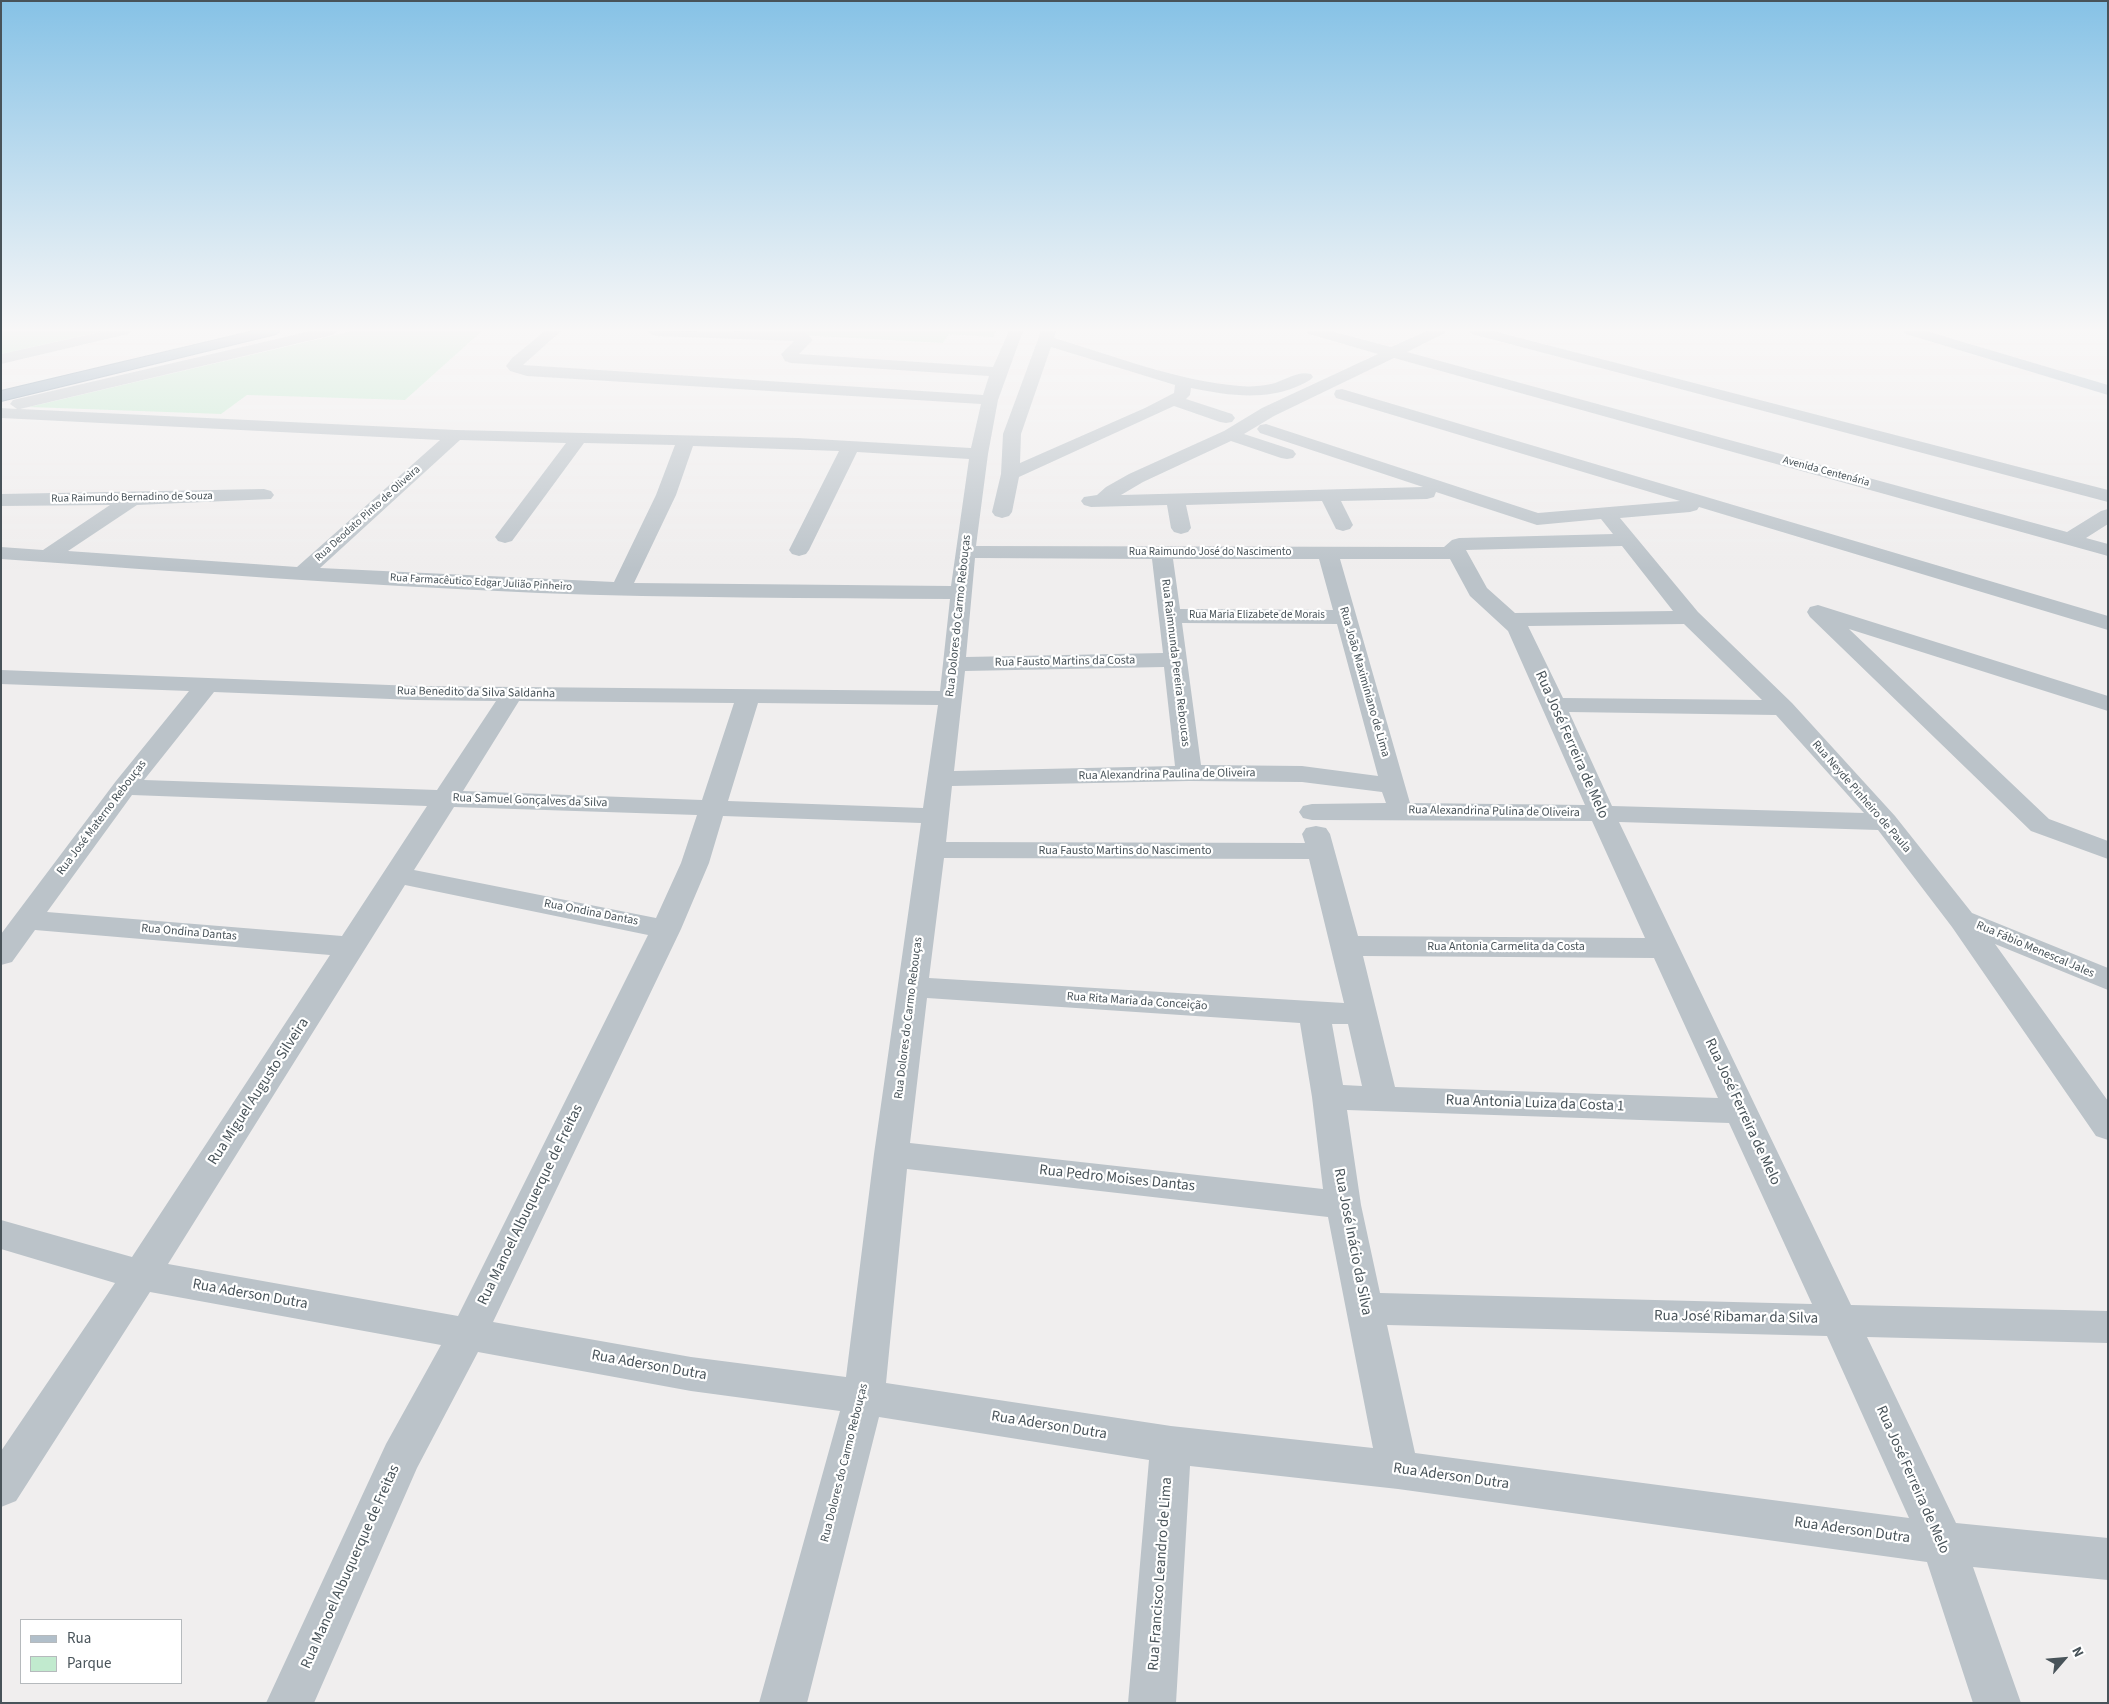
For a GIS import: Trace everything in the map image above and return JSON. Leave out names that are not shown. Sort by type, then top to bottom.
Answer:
[{"type":"street","points":[[4,414],[18,411]]},
{"type":"street","name":"Rua Dolores do Carmo Rebouças","points":[[783,1703],[864,1397],[891,1154],[951,698],[965,552],[979,454],[988,411]]},
{"type":"street","points":[[1002,512],[1010,474],[1012,434],[1020,411]]},
{"type":"street","points":[[1206,411],[1228,426],[1320,465]]},
{"type":"street","points":[[1272,411],[1228,426],[1098,500],[1427,493]]},
{"type":"street","points":[[1298,411],[1266,429],[1537,519],[1705,504]]},
{"type":"street","points":[[1405,411],[1705,504],[2108,623]]},
{"type":"street","name":"Avenida Centenária","points":[[1602,411],[2108,550]]},
{"type":"street","points":[[1781,411],[2108,496]]},
{"type":"street","points":[[1010,474],[1151,412],[1175,420]]},
{"type":"street","points":[[4,414],[456,435],[851,446],[979,454]]},
{"type":"street","name":"Rua Deodato Pinto de Oliveira","points":[[302,573],[456,435]]},
{"type":"street","points":[[505,537],[580,437]]},
{"type":"street","points":[[621,589],[670,487],[686,440]]},
{"type":"street","points":[[799,550],[851,446]]},
{"type":"street","points":[[1356,478],[1402,493]]},
{"type":"street","name":"Rua Raimundo Bernadino de Souza","points":[[1,500],[264,495]]},
{"type":"street","points":[[1329,496],[1344,524]]},
{"type":"street","points":[[1175,498],[1181,528]]},
{"type":"street","points":[[47,556],[132,499]]},
{"type":"street","name":"Rua Neyde Pinheiro de Paula","points":[[1606,513],[1690,617],[1783,708],[1886,822],[1962,920],[2108,1127]]},
{"type":"street","points":[[2069,540],[2108,515]]},
{"type":"street","name":"Rua Raimundo José do Nascimento","points":[[965,552],[1328,554],[1628,540]]},
{"type":"street","name":"Rua José Ferreira de Melo","points":[[1458,548],[1478,591],[1518,628],[1554,704],[1602,814],[1943,1544],[1997,1703]]},
{"type":"street","name":"Rua Farmacêutico Edgar Julião Pinheiro","points":[[1,553],[302,573],[621,589],[961,593]]},
{"type":"street","name":"Rua Raimnunda Pereira Reboucas","points":[[1162,553],[1189,773]]},
{"type":"street","name":"Rua João Maximiniano de Lima","points":[[1328,554],[1401,811]]},
{"type":"street","points":[[2105,845],[2040,825],[1818,612],[2108,704]]},
{"type":"street","name":"Rua Maria Elizabete de Morais","points":[[1170,616],[1345,617]]},
{"type":"street","points":[[1511,620],[1690,617]]},
{"type":"street","name":"Rua Fausto Martins da Costa","points":[[955,664],[1175,660]]},
{"type":"street","name":"Rua Benedito da Silva Saldanha","points":[[1,677],[415,693],[951,698]]},
{"type":"street","name":"Rua José Materno Rebouças","points":[[1,955],[125,787],[207,685]]},
{"type":"street","name":"Rua Miguel Augusto Silveira","points":[[1,1487],[141,1275],[512,694]]},
{"type":"street","name":"Rua Manoel Albuquerque de Freitas","points":[[290,1703],[401,1457],[468,1334],[666,929],[695,863],[748,696]]},
{"type":"street","points":[[1554,704],[1783,708]]},
{"type":"street","name":"Rua Alexandrina Paulina de Oliveira","points":[[940,779],[1189,773],[1302,774],[1393,786]]},
{"type":"street","points":[[1302,774],[1312,812],[1319,851],[1346,946],[1381,1098]]},
{"type":"street","name":"Rua Samuel Gonçalves da Silva","points":[[125,787],[935,816]]},
{"type":"street","name":"Rua Alexandrina Pulina de Oliveira","points":[[1312,812],[1401,811],[1602,814],[1886,822]]},
{"type":"street","name":"Rua Fausto Martins do Nascimento","points":[[931,850],[1319,851]]},
{"type":"street","name":"Rua Ondina Dantas","points":[[398,874],[666,929]]},
{"type":"street","name":"Rua Ondina Dantas","points":[[26,920],[352,947]]},
{"type":"street","name":"Rua Fábio Menescal Jales","points":[[1962,920],[2108,980]]},
{"type":"street","name":"Rua Antonia Carmelita da Costa","points":[[1346,946],[1666,948]]},
{"type":"street","name":"Rua Rita Maria da Conceição","points":[[913,987],[1314,1013],[1362,1014]]},
{"type":"street","name":"Rua José Inácio da Silva","points":[[1314,1013],[1329,1097],[1342,1205],[1398,1470]]},
{"type":"street","name":"Rua Antonia Luiza da Costa 1","points":[[1329,1097],[1742,1111]]},
{"type":"street","name":"Rua Pedro Moises Dantas","points":[[891,1154],[1342,1205]]},
{"type":"street","name":"Rua Aderson Dutra","points":[[1,1234],[141,1275],[691,1374],[864,1397],[1171,1445],[1398,1470],[1943,1544],[2108,1559]]},
{"type":"street","name":"Rua José Ribamar da Silva","points":[[1365,1309],[2108,1327]]},
{"type":"street","name":"Rua Francisco Leandro de Lima","points":[[1152,1703],[1171,1445]]},
{"type":"green space","points":[[126,411],[226,411],[221,414]]}]
